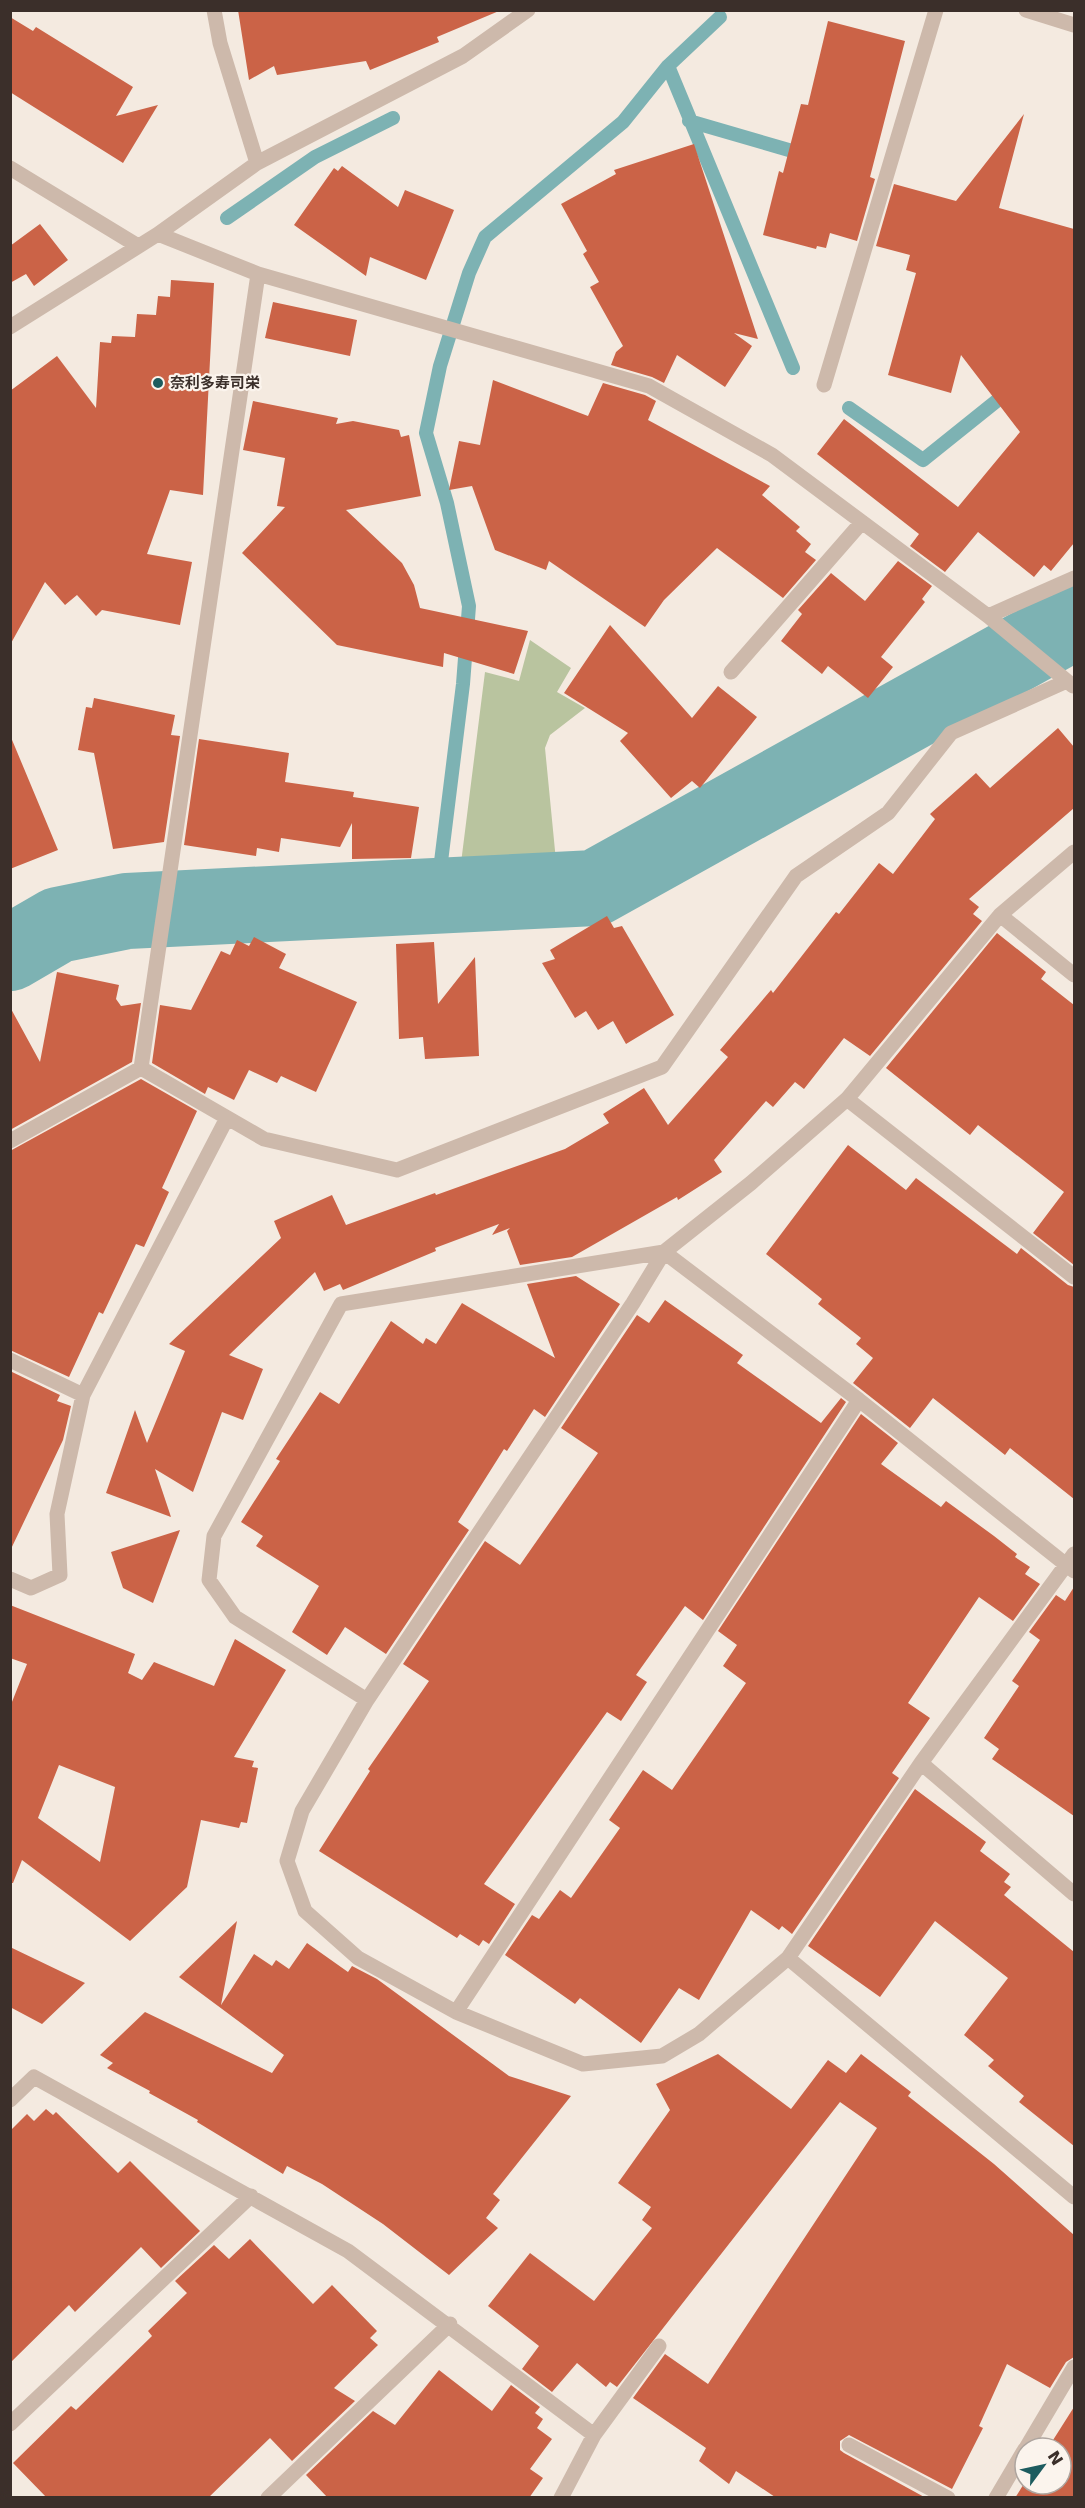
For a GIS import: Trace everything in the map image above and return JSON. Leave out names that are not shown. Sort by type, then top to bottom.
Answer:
[{"type":"street","points":[[214,10],[220,43],[257,163]]},
{"type":"street","points":[[10,327],[158,234],[257,163],[463,56],[528,10]]},
{"type":"street","points":[[824,385],[936,10]]},
{"type":"street","points":[[1026,10],[1074,25]]},
{"type":"street","points":[[10,168],[138,246]]},
{"type":"street","points":[[141,1068],[264,1139],[397,1170],[662,1067],[796,876],[888,813],[951,733],[1071,684],[994,620],[772,455],[650,386],[258,274],[158,234]]},
{"type":"street","points":[[141,1068],[258,274]]},
{"type":"street","points":[[731,672],[862,522]]},
{"type":"street","points":[[994,620],[1074,578]]},
{"type":"street","points":[[368,1700],[235,1617],[209,1580],[214,1536],[341,1304],[664,1252],[1072,1563],[921,1763],[788,1958],[699,2034],[662,2056],[584,2064],[456,2012],[358,1958],[305,1911],[287,1861],[302,1811],[368,1700],[633,1303],[664,1252],[751,1182],[847,1099],[1000,915],[1074,852]]},
{"type":"street","points":[[1000,915],[1074,975]]},
{"type":"street","points":[[10,1141],[141,1068]]},
{"type":"street","points":[[847,1099],[1074,1277]]},
{"type":"street","points":[[10,1579],[31,1588],[60,1575],[57,1514],[83,1395],[227,1118]]},
{"type":"street","points":[[10,1360],[83,1395]]},
{"type":"street","points":[[456,2012],[859,1400]]},
{"type":"street","points":[[921,1763],[1074,1894]]},
{"type":"street","points":[[788,1958],[1074,2197]]},
{"type":"street","points":[[10,2100],[34,2078],[348,2251],[450,2324],[594,2435]]},
{"type":"street","points":[[10,2424],[251,2196]]},
{"type":"street","points":[[268,2498],[450,2324]]},
{"type":"street","points":[[561,2498],[594,2435],[659,2346]]},
{"type":"street","points":[[1033,2436],[1074,2367]]},
{"type":"street","points":[[849,2445],[948,2498]]},
{"type":"street","points":[[996,2498],[1013,2469]]},
{"type":"green space","points":[[530,640],[571,668],[557,692],[585,708],[550,735],[545,748],[557,871],[478,879],[460,871],[485,672],[519,681]]},
{"type":"green space","points":[[1074,640],[1074,665],[1053,648]]},
{"type":"building","points":[[238,10],[499,11],[437,37],[439,42],[370,70],[366,61],[277,75],[274,66],[249,80]]},
{"type":"building","points":[[10,17],[33,31],[36,27],[133,87],[116,116],[158,105],[123,163],[10,92]]},
{"type":"building","points":[[828,21],[905,41],[870,177],[875,179],[857,241],[830,233],[826,248],[817,246],[816,249],[763,235],[779,171],[783,173],[801,104],[808,105]]},
{"type":"building","points":[[1024,114],[999,208],[1074,229],[1074,543],[1051,571],[1044,565],[1034,577],[978,532],[945,572],[910,546],[919,534],[817,454],[844,419],[958,507],[1020,432],[961,355],[951,393],[888,375],[916,273],[906,270],[910,255],[876,246],[894,184],[956,201]]},
{"type":"building","points":[[694,144],[758,339],[734,333],[752,346],[725,387],[677,355],[664,383],[652,377],[611,365],[616,352],[623,346],[590,287],[599,282],[583,254],[587,251],[561,204],[616,174],[614,170]]},
{"type":"building","points":[[342,166],[398,207],[405,190],[454,210],[426,280],[370,257],[366,276],[294,225],[334,168],[338,171]]},
{"type":"building","points":[[40,224],[68,260],[34,286],[26,274],[10,283],[10,246]]},
{"type":"building","points":[[171,280],[214,283],[203,495],[170,490],[147,554],[192,562],[180,625],[102,610],[96,616],[77,595],[65,605],[45,582],[10,645],[10,391],[57,356],[96,408],[100,342],[111,343],[112,336],[135,337],[137,314],[156,315],[158,296],[170,297]]},
{"type":"building","points":[[273,302],[357,320],[350,356],[265,338]]},
{"type":"building","points":[[493,380],[588,416],[603,383],[645,395],[656,401],[648,420],[770,486],[762,495],[800,527],[796,531],[811,544],[805,552],[816,560],[783,598],[717,548],[664,600],[645,627],[549,561],[546,570],[495,550],[472,486],[449,490],[459,441],[480,445]]},
{"type":"building","points":[[253,401],[338,418],[336,424],[353,421],[399,430],[401,437],[409,435],[421,496],[346,510],[402,563],[414,585],[420,608],[528,631],[514,674],[444,653],[443,667],[337,645],[242,553],[285,507],[277,506],[285,458],[243,450]]},
{"type":"building","points":[[898,561],[932,586],[922,599],[925,602],[881,657],[893,667],[868,698],[828,666],[822,674],[781,641],[802,614],[798,610],[831,573],[865,601]]},
{"type":"building","points":[[610,625],[692,718],[718,686],[757,717],[700,788],[692,781],[671,798],[620,741],[628,733],[564,693]]},
{"type":"building","points":[[94,698],[175,715],[171,735],[180,736],[164,842],[113,849],[94,753],[78,750],[86,707],[92,708]]},
{"type":"building","points":[[1058,728],[1074,747],[1074,808],[969,899],[979,907],[973,914],[982,921],[870,1056],[844,1038],[804,1089],[795,1082],[773,1107],[766,1101],[714,1160],[722,1172],[678,1200],[677,1197],[572,1257],[520,1265],[507,1231],[510,1228],[492,1235],[499,1224],[435,1248],[436,1251],[343,1290],[340,1284],[324,1291],[315,1272],[229,1355],[263,1369],[243,1420],[222,1412],[193,1492],[155,1469],[171,1517],[106,1493],[135,1410],[147,1443],[185,1351],[169,1344],[281,1238],[274,1221],[332,1195],[346,1225],[565,1149],[609,1123],[603,1114],[644,1088],[668,1125],[728,1057],[720,1050],[771,990],[773,993],[836,912],[839,914],[879,863],[893,874],[935,819],[930,814],[976,773],[990,788]]},
{"type":"building","points":[[10,735],[58,850],[10,869]]},
{"type":"building","points":[[199,739],[289,753],[285,782],[354,792],[353,797],[419,807],[411,858],[352,859],[352,823],[340,847],[281,838],[279,852],[257,848],[256,856],[184,845]]},
{"type":"building","points":[[607,916],[614,928],[622,926],[674,1015],[626,1044],[613,1021],[598,1030],[586,1011],[575,1018],[542,963],[555,959],[550,950]]},
{"type":"building","points":[[997,933],[1046,972],[1041,979],[1074,1005],[1074,1265],[1033,1233],[1064,1192],[978,1125],[970,1135],[886,1068]]},
{"type":"building","points":[[254,937],[286,954],[279,968],[357,1002],[316,1092],[281,1076],[277,1083],[249,1070],[234,1100],[208,1087],[205,1094],[152,1063],[160,1005],[191,1010],[221,951],[230,955],[237,940],[249,946]]},
{"type":"building","points":[[434,942],[438,1004],[475,957],[479,1056],[425,1059],[423,1037],[399,1039],[396,944]]},
{"type":"building","points":[[57,972],[119,985],[116,999],[121,1006],[141,1003],[132,1062],[10,1130],[10,1007],[40,1062]]},
{"type":"building","points":[[141,1079],[197,1111],[162,1188],[169,1192],[144,1247],[136,1244],[103,1314],[99,1312],[69,1377],[10,1350],[10,1151]]},
{"type":"building","points":[[848,1145],[906,1190],[916,1178],[1017,1254],[1021,1248],[1068,1285],[1074,1287],[1074,1499],[1010,1448],[1005,1455],[933,1398],[910,1428],[853,1383],[873,1358],[856,1344],[861,1338],[818,1304],[822,1299],[766,1254]]},
{"type":"building","points":[[576,1276],[620,1304],[545,1417],[534,1409],[507,1451],[504,1449],[458,1522],[469,1530],[386,1654],[345,1627],[327,1655],[292,1632],[319,1586],[256,1546],[263,1536],[241,1522],[280,1461],[276,1459],[320,1392],[339,1404],[391,1321],[423,1344],[426,1338],[436,1344],[462,1303],[555,1358],[527,1284]]},
{"type":"building","points":[[665,1300],[743,1355],[737,1363],[821,1423],[841,1398],[846,1402],[703,1620],[685,1606],[636,1675],[647,1682],[621,1721],[607,1712],[484,1884],[515,1904],[489,1944],[483,1940],[479,1946],[460,1934],[457,1938],[319,1851],[370,1771],[368,1769],[429,1681],[403,1664],[485,1541],[520,1565],[598,1453],[561,1428],[637,1315],[649,1323]]},
{"type":"building","points":[[10,1371],[60,1395],[57,1401],[71,1406],[63,1440],[10,1551]]},
{"type":"building","points":[[861,1414],[898,1443],[881,1464],[941,1507],[946,1501],[994,1536],[1017,1554],[1015,1557],[1030,1567],[1025,1574],[1040,1584],[1013,1621],[979,1597],[908,1703],[930,1718],[892,1773],[899,1778],[792,1934],[782,1926],[779,1930],[751,1910],[699,2000],[679,1988],[641,2043],[580,1998],[575,2004],[505,1955],[532,1915],[539,1919],[560,1890],[571,1898],[620,1828],[609,1820],[643,1770],[672,1790],[746,1683],[723,1666],[737,1645],[718,1631]]},
{"type":"building","points":[[180,1530],[153,1603],[123,1588],[111,1552]]},
{"type":"building","points":[[1074,1587],[1074,1816],[992,1759],[999,1749],[984,1738],[1019,1686],[1012,1681],[1040,1640],[1029,1632],[1056,1595],[1065,1601]]},
{"type":"building","points":[[10,1605],[135,1654],[128,1673],[142,1680],[154,1662],[214,1686],[235,1639],[286,1670],[234,1757],[254,1761],[252,1767],[258,1768],[247,1823],[241,1822],[239,1828],[201,1820],[187,1887],[130,1941],[22,1860],[13,1883],[10,1883],[10,1707],[27,1664],[10,1658]],"holes":[[[59,1765],[115,1787],[100,1862],[38,1818]]]},
{"type":"building","points":[[915,1789],[986,1842],[980,1851],[1010,1874],[1004,1882],[1011,1887],[1004,1895],[1074,1952],[1074,2146],[1019,2102],[1024,2096],[988,2066],[994,2060],[964,2035],[1008,1978],[935,1921],[880,1997],[808,1946]]},
{"type":"building","points":[[237,1921],[221,2005],[254,1954],[272,1966],[276,1960],[289,1969],[307,1943],[348,1972],[352,1966],[377,1979],[509,2076],[571,2096],[493,2194],[500,2200],[486,2218],[498,2228],[449,2275],[383,2224],[322,2184],[287,2166],[283,2174],[197,2122],[198,2120],[149,2093],[150,2091],[107,2068],[113,2063],[100,2055],[145,2012],[272,2073],[284,2055],[179,1977]]},
{"type":"building","points":[[10,1947],[85,1983],[42,2024],[10,2007]]},
{"type":"building","points":[[718,2054],[791,2109],[828,2060],[846,2073],[861,2054],[911,2092],[908,2096],[994,2164],[1074,2235],[1074,2357],[1066,2362],[1050,2388],[1007,2364],[979,2426],[983,2428],[952,2489],[849,2435],[840,2441],[840,2450],[926,2498],[775,2497],[736,2471],[729,2484],[699,2461],[706,2448],[633,2398],[665,2354],[708,2384],[877,2128],[840,2102],[617,2387],[610,2382],[606,2387],[577,2363],[552,2392],[522,2369],[539,2346],[488,2306],[530,2253],[594,2301],[652,2228],[642,2220],[651,2207],[618,2183],[670,2110],[656,2084]]},
{"type":"building","points":[[46,2109],[53,2115],[56,2112],[118,2173],[130,2161],[200,2231],[161,2268],[141,2247],[75,2312],[69,2305],[10,2363],[10,2131],[27,2114],[34,2121]]},
{"type":"building","points":[[250,2239],[313,2304],[332,2285],[377,2331],[370,2338],[378,2345],[334,2388],[355,2401],[292,2461],[270,2438],[208,2498],[47,2498],[13,2463],[71,2406],[76,2410],[152,2336],[148,2331],[187,2293],[175,2281],[214,2245],[229,2259]]},
{"type":"building","points":[[439,2370],[492,2411],[511,2385],[540,2407],[535,2413],[543,2419],[537,2428],[552,2439],[530,2469],[543,2478],[529,2498],[328,2498],[306,2475],[373,2411],[395,2425]]},
{"type":"building","points":[[1074,2407],[1074,2498],[1015,2498],[1016,2496],[1073,2496],[1073,2436],[1056,2436]]},
{"type":"waterway","points":[[437,894],[463,684],[469,606],[447,503],[426,433],[440,366],[469,273],[485,237],[623,122],[668,66],[720,17]]},
{"type":"waterway","points":[[668,66],[793,368]]},
{"type":"waterway","points":[[227,218],[315,157],[393,118]]},
{"type":"waterway","points":[[689,121],[806,155]]},
{"type":"waterway","points":[[849,408],[923,460],[1009,391]]},
{"type":"waterway","points":[[10,953],[58,925],[127,911],[595,888],[1074,622]]},
{"type":"place","name":"奈利多寿司栄","points":[[158,383]]}]
